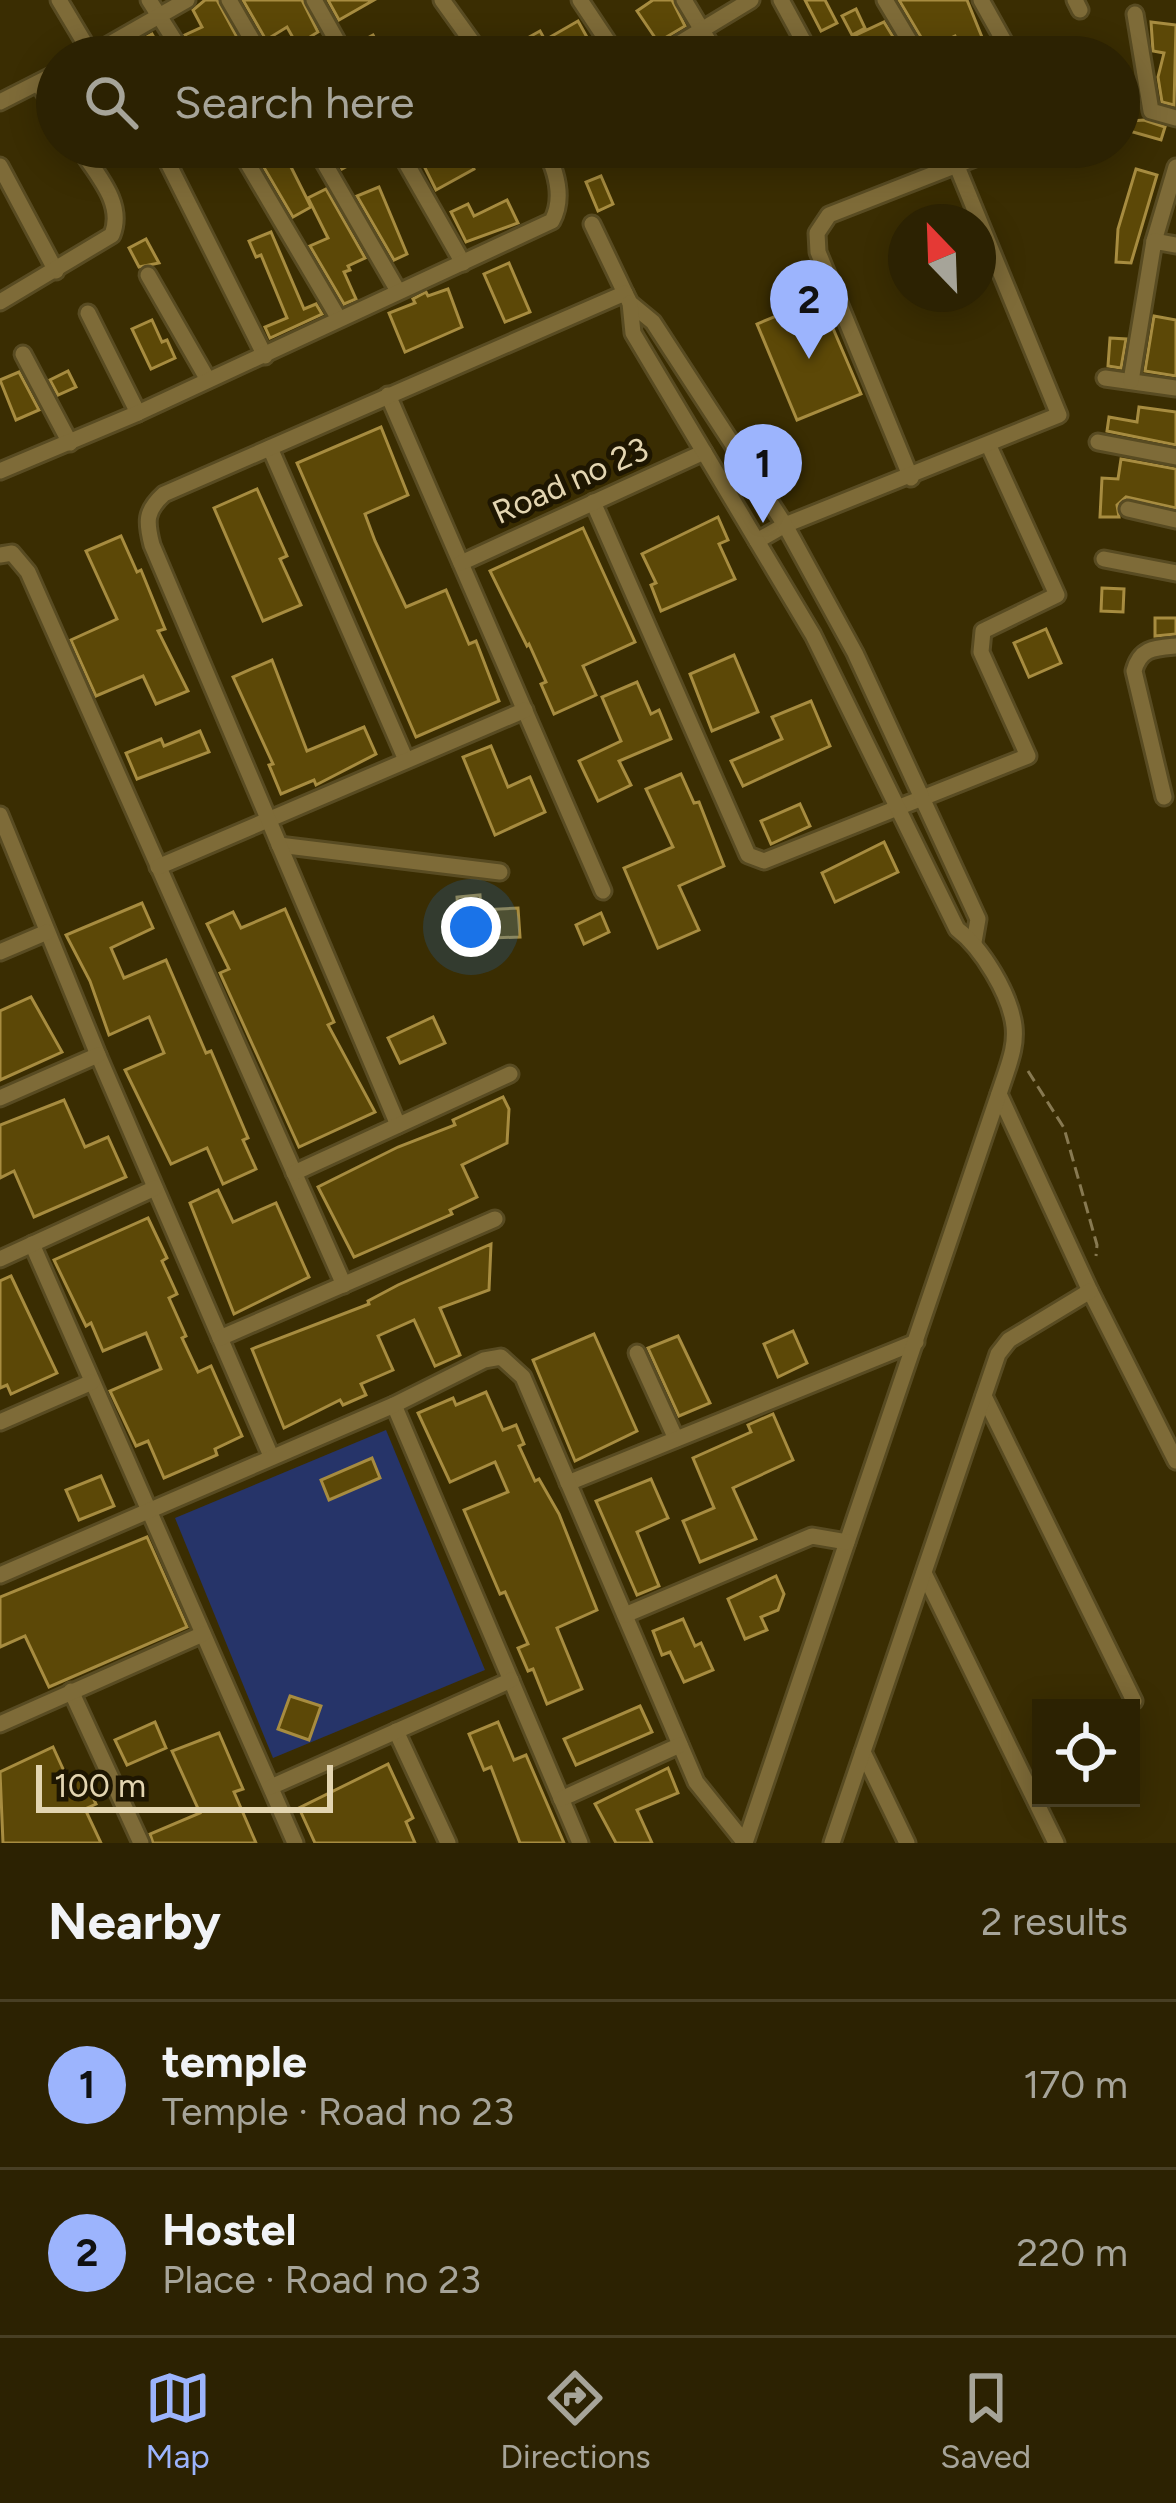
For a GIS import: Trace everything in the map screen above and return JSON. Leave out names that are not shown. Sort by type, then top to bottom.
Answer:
[{"type":"street","points":[[59,0],[80,36]]},
{"type":"street","points":[[149,0],[171,36]]},
{"type":"street","points":[[126,36],[187,0]]},
{"type":"street","points":[[230,0],[250,36]]},
{"type":"street","points":[[314,0],[334,36]]},
{"type":"street","points":[[442,0],[467,36]]},
{"type":"street","points":[[580,0],[604,36]]},
{"type":"street","points":[[683,0],[707,36]]},
{"type":"street","points":[[692,36],[751,0]]},
{"type":"street","points":[[781,0],[801,36]]},
{"type":"street","points":[[885,0],[906,36]]},
{"type":"street","points":[[981,0],[1001,36]]},
{"type":"street","points":[[1135,14],[1139,36]]},
{"type":"street","points":[[1140,44],[1151,111],[1176,118]]},
{"type":"street","points":[[0,102],[36,84]]},
{"type":"street","points":[[0,166],[56,271]]},
{"type":"street","points":[[1131,381],[1154,241],[1176,167]]},
{"type":"street","points":[[0,302],[112,235],[117,221],[111,198],[92,168]]},
{"type":"street","points":[[171,168],[265,356]]},
{"type":"street","points":[[250,168],[338,319]]},
{"type":"street","points":[[327,168],[398,291]]},
{"type":"street","points":[[409,168],[463,262]]},
{"type":"street","points":[[1,467],[138,413],[552,221],[558,186],[552,168]]},
{"type":"street","points":[[911,478],[818,252],[817,232],[829,215],[946,168]]},
{"type":"street","points":[[757,541],[785,525],[1060,415],[958,168]]},
{"type":"street","points":[[0,1575],[394,1405],[484,1360],[501,1357],[523,1377],[696,1782],[745,1843],[1014,1049],[1010,1008],[974,942],[957,929],[813,635],[633,333],[628,298],[592,224]]},
{"type":"street","points":[[1154,241],[1176,245]]},
{"type":"street","points":[[148,275],[208,380]]},
{"type":"street","points":[[398,1125],[152,545],[146,521],[151,505],[164,494],[388,395],[628,298]]},
{"type":"street","points":[[628,298],[653,322],[785,525],[855,653],[977,919],[974,942]]},
{"type":"street","points":[[88,313],[138,413]]},
{"type":"street","points":[[23,353],[70,443]]},
{"type":"street","points":[[1105,377],[1176,388]]},
{"type":"street","points":[[388,395],[603,891]]},
{"type":"street","points":[[1098,442],[1176,457]]},
{"type":"street","points":[[593,502],[748,855],[764,861],[1028,756],[981,652],[980,640],[983,631],[1058,595],[988,446]]},
{"type":"street","points":[[270,448],[406,760]]},
{"type":"street","name":"Road no 23","points":[[461,563],[704,452]]},
{"type":"street","points":[[1128,509],[1176,520]]},
{"type":"street","points":[[0,555],[12,553],[28,572],[344,1285]]},
{"type":"street","points":[[1104,559],[1176,573]]},
{"type":"street","points":[[1164,797],[1134,671],[1137,658],[1149,649],[1176,646]]},
{"type":"street","points":[[158,867],[525,710]]},
{"type":"street","points":[[0,815],[271,1456]]},
{"type":"street","points":[[279,845],[500,872]]},
{"type":"street","points":[[0,952],[47,932]]},
{"type":"street","points":[[0,1098],[98,1055]]},
{"type":"street","points":[[294,1173],[510,1074]]},
{"type":"street","points":[[999,1094],[1090,1291],[1176,1461]]},
{"type":"street","points":[[0,1259],[155,1188]]},
{"type":"street","points":[[220,1338],[495,1219]]},
{"type":"street","points":[[32,1244],[296,1843]]},
{"type":"street","points":[[832,1843],[998,1354],[1009,1340],[1090,1291]]},
{"type":"street","points":[[568,1483],[916,1342]]},
{"type":"street","points":[[637,1353],[676,1439]]},
{"type":"street","points":[[0,1422],[92,1382]]},
{"type":"street","points":[[984,1396],[1133,1699]]},
{"type":"street","points":[[394,1405],[580,1843]]},
{"type":"street","points":[[625,1615],[812,1535],[847,1542]]},
{"type":"street","points":[[924,1573],[1056,1843]]},
{"type":"street","points":[[0,1724],[203,1634]]},
{"type":"street","points":[[271,1787],[511,1680]]},
{"type":"street","points":[[71,1691],[141,1843]]},
{"type":"street","points":[[396,1731],[448,1843]]},
{"type":"street","points":[[561,1799],[680,1745]]},
{"type":"street","points":[[862,1752],[908,1843]]},
{"type":"path","points":[[1014,1049],[1064,1128],[1097,1245],[1090,1291]]},
{"type":"shaded area","points":[[386,1430],[485,1670],[273,1758],[175,1518]]},
{"type":"building","points":[[205,0],[217,0],[236,36],[186,36],[202,27],[193,10]]},
{"type":"building","points":[[243,0],[302,0],[318,32],[292,36],[287,27],[264,36]]},
{"type":"building","points":[[328,0],[374,0],[339,20]]},
{"type":"building","points":[[653,0],[672,0],[685,26],[668,36],[654,36],[637,11]]},
{"type":"building","points":[[805,0],[825,0],[837,23],[821,31]]},
{"type":"building","points":[[899,0],[967,0],[982,36],[955,36],[920,36]]},
{"type":"building","points":[[856,9],[865,28],[852,35],[842,16]]},
{"type":"building","points":[[578,21],[586,36],[552,36]]},
{"type":"building","points":[[884,22],[893,36],[854,36]]},
{"type":"building","points":[[1151,22],[1176,25],[1174,105],[1162,102],[1158,77],[1164,53],[1153,51]]},
{"type":"building","points":[[1140,120],[1165,127],[1161,140],[1140,134]]},
{"type":"building","points":[[264,168],[292,168],[311,207],[293,217]]},
{"type":"building","points":[[425,168],[474,168],[474,169],[436,190]]},
{"type":"building","points":[[1136,169],[1157,175],[1131,263],[1116,262],[1118,229]]},
{"type":"building","points":[[601,176],[613,204],[598,211],[586,182]]},
{"type":"building","points":[[379,187],[407,254],[394,260],[357,196]]},
{"type":"building","points":[[326,189],[365,258],[344,272],[356,299],[344,304],[310,246],[328,238],[308,198]]},
{"type":"building","points":[[507,200],[518,223],[466,242],[451,212],[468,204],[474,216]]},
{"type":"building","points":[[271,232],[304,309],[316,304],[322,314],[270,338],[265,327],[287,318],[261,255],[256,257],[249,241]]},
{"type":"building","points":[[146,239],[159,263],[139,267],[129,248]]},
{"type":"building","points":[[509,263],[530,312],[505,322],[484,274]]},
{"type":"building","points":[[448,289],[462,327],[405,352],[389,313],[415,303],[413,299],[426,292],[428,296]]},
{"type":"building","points":[[820,298],[861,394],[797,420],[757,324]]},
{"type":"building","points":[[1154,316],[1176,320],[1176,376],[1145,371]]},
{"type":"building","points":[[152,320],[175,358],[151,369],[132,329]]},
{"type":"building","points":[[1110,338],[1126,339],[1121,368],[1108,366]]},
{"type":"building","points":[[68,371],[76,387],[58,395],[50,380]]},
{"type":"building","points":[[19,372],[39,410],[16,420],[0,380]]},
{"type":"building","points":[[1139,407],[1176,412],[1176,445],[1107,431],[1109,417],[1137,422]]},
{"type":"building","points":[[381,427],[408,495],[365,514],[375,541],[406,607],[446,590],[469,644],[476,641],[499,701],[416,737],[297,463]]},
{"type":"building","points":[[1121,459],[1176,469],[1176,508],[1126,497],[1117,505],[1119,517],[1100,517],[1102,478],[1118,479]]},
{"type":"building","points":[[257,489],[287,556],[280,559],[301,605],[263,621],[214,508]]},
{"type":"building","points":[[718,517],[728,540],[719,544],[735,579],[661,611],[651,585],[656,583],[642,554]]},
{"type":"building","points":[[583,528],[635,642],[583,666],[596,695],[554,714],[529,644],[490,571]]},
{"type":"building","points":[[121,536],[137,572],[141,570],[165,629],[158,631],[188,691],[156,704],[143,676],[96,696],[71,640],[117,619],[86,551]]},
{"type":"building","points":[[1102,588],[1124,589],[1123,612],[1101,611]]},
{"type":"building","points":[[1155,618],[1176,618],[1176,634],[1155,636]]},
{"type":"building","points":[[1046,629],[1061,663],[1029,677],[1014,643]]},
{"type":"building","points":[[734,655],[758,712],[712,731],[690,674]]},
{"type":"building","points":[[272,660],[307,751],[364,727],[376,754],[316,785],[314,780],[281,794],[269,765],[273,764],[233,677]]},
{"type":"building","points":[[637,682],[651,714],[659,710],[671,739],[619,761],[631,785],[598,801],[579,761],[621,741],[602,697]]},
{"type":"building","points":[[811,701],[830,746],[743,786],[731,761],[782,739],[772,717]]},
{"type":"building","points":[[200,731],[209,752],[137,779],[126,753],[161,739],[164,746]]},
{"type":"building","points":[[491,746],[508,787],[530,777],[545,812],[495,835],[463,757]]},
{"type":"building","points":[[681,774],[694,803],[699,802],[724,866],[679,886],[699,930],[658,948],[624,868],[673,847],[646,789]]},
{"type":"building","points":[[800,804],[810,826],[771,844],[761,821]]},
{"type":"building","points":[[884,842],[898,872],[835,902],[822,873]]},
{"type":"building","points":[[480,895],[481,910],[518,908],[520,937],[492,938],[492,932],[460,935],[457,897]]},
{"type":"building","points":[[142,903],[153,928],[111,948],[124,978],[166,960],[206,1053],[211,1051],[256,1169],[223,1184],[207,1148],[171,1164],[125,1070],[164,1053],[149,1017],[109,1035],[90,981],[66,935]]},
{"type":"building","points":[[285,909],[334,1022],[328,1025],[375,1112],[299,1147],[220,973],[229,969],[207,924],[233,912],[241,928]]},
{"type":"building","points":[[601,913],[609,932],[584,944],[576,925]]},
{"type":"building","points":[[31,997],[62,1052],[0,1080],[0,1011]]},
{"type":"building","points":[[433,1017],[445,1043],[400,1063],[388,1038]]},
{"type":"building","points":[[503,1097],[509,1109],[507,1143],[462,1165],[477,1197],[450,1210],[452,1214],[354,1257],[318,1187],[455,1125],[453,1120]]},
{"type":"building","points":[[64,1100],[85,1147],[108,1137],[126,1177],[34,1217],[14,1171],[0,1178],[0,1125]]},
{"type":"building","points":[[218,1190],[233,1222],[276,1203],[309,1277],[234,1314],[190,1203]]},
{"type":"building","points":[[148,1218],[167,1258],[162,1261],[177,1294],[169,1298],[186,1336],[182,1338],[198,1372],[211,1366],[242,1436],[215,1449],[217,1455],[164,1478],[148,1441],[136,1446],[110,1391],[161,1369],[146,1333],[103,1351],[54,1260]]},
{"type":"building","points":[[491,1244],[489,1290],[440,1308],[460,1355],[435,1366],[414,1320],[378,1336],[393,1370],[361,1384],[366,1395],[343,1405],[340,1400],[284,1428],[252,1349],[369,1304],[398,1285]]},
{"type":"building","points":[[11,1276],[57,1373],[11,1394],[7,1385],[0,1388],[0,1281]]},
{"type":"building","points":[[793,1331],[807,1363],[778,1377],[764,1344]]},
{"type":"building","points":[[594,1334],[637,1431],[575,1461],[533,1360]]},
{"type":"building","points":[[678,1336],[710,1403],[679,1416],[648,1348]]},
{"type":"building","points":[[486,1392],[503,1430],[516,1425],[524,1444],[519,1446],[535,1481],[539,1479],[559,1514],[597,1610],[557,1628],[582,1689],[547,1704],[533,1669],[528,1671],[518,1648],[528,1644],[505,1592],[500,1594],[464,1510],[508,1492],[495,1462],[450,1482],[418,1413],[453,1398],[456,1405]]},
{"type":"building","points":[[773,1414],[793,1460],[733,1488],[756,1539],[700,1562],[683,1521],[714,1508],[693,1458],[751,1432],[748,1425]]},
{"type":"building","points":[[372,1458],[380,1478],[329,1500],[321,1480]]},
{"type":"building","points":[[101,1476],[114,1506],[79,1520],[66,1490]]},
{"type":"building","points":[[651,1479],[668,1518],[637,1532],[659,1586],[637,1595],[596,1501]]},
{"type":"building","points":[[147,1537],[187,1627],[49,1687],[25,1636],[0,1647],[0,1597]]},
{"type":"building","points":[[776,1576],[784,1594],[778,1610],[761,1617],[767,1630],[745,1639],[728,1599]]},
{"type":"building","points":[[683,1619],[713,1670],[684,1682],[670,1652],[662,1655],[653,1631]]},
{"type":"building","points":[[290,1696],[321,1706],[309,1740],[278,1729]]},
{"type":"building","points":[[640,1706],[652,1732],[576,1765],[564,1739]]},
{"type":"building","points":[[155,1722],[166,1748],[127,1765],[115,1740]]},
{"type":"building","points":[[498,1722],[514,1760],[526,1755],[564,1843],[520,1843],[491,1767],[484,1770],[469,1734]]},
{"type":"building","points":[[219,1733],[243,1789],[234,1792],[256,1843],[153,1843],[150,1834],[200,1813],[172,1751]]},
{"type":"building","points":[[53,1747],[69,1782],[83,1776],[96,1804],[85,1809],[101,1843],[3,1843],[0,1772]]},
{"type":"building","points":[[388,1764],[413,1818],[406,1822],[415,1843],[315,1843],[299,1808]]},
{"type":"building","points":[[668,1768],[678,1793],[637,1810],[652,1843],[616,1843],[595,1804]]},
{"type":"place","name":"Hostel","points":[[809,359]]},
{"type":"place","name":"temple","points":[[763,523]]}]
